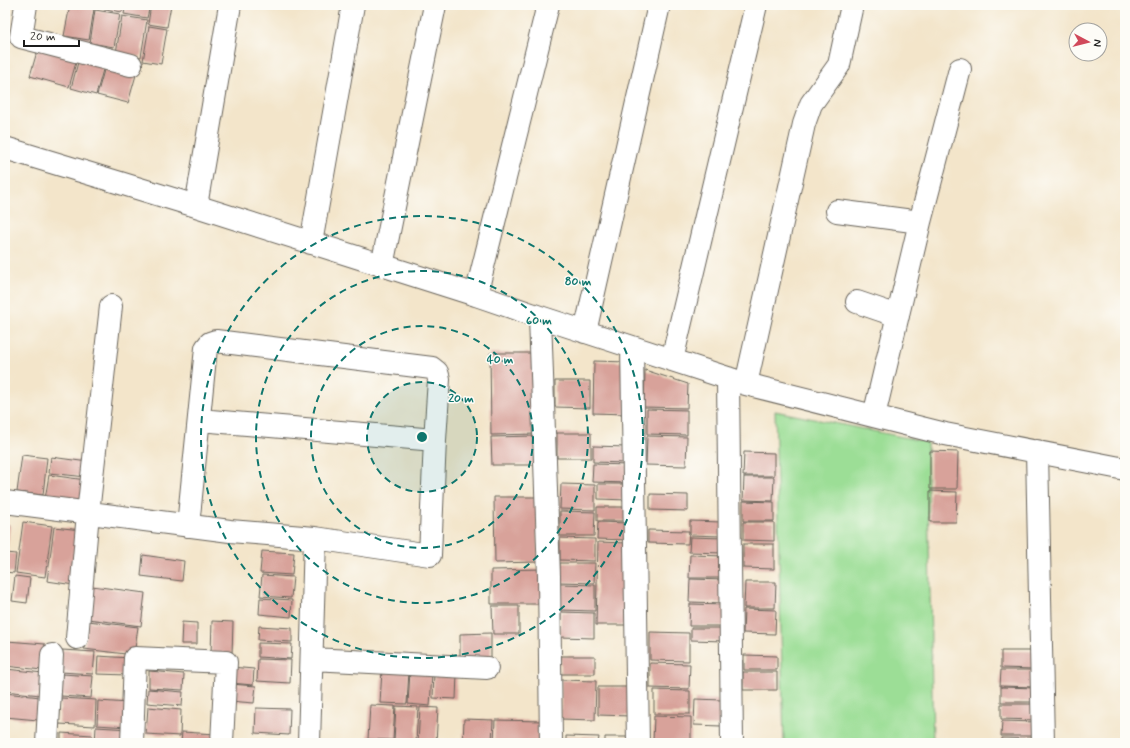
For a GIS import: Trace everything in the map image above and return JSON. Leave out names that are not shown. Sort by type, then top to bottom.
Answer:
[{"type":"street","points":[[26,5],[21,37],[131,65]]},
{"type":"street","points":[[196,206],[230,5]]},
{"type":"street","points":[[311,243],[353,5]]},
{"type":"street","points":[[382,266],[435,5]]},
{"type":"street","points":[[476,295],[548,5]]},
{"type":"street","points":[[584,332],[659,5]]},
{"type":"street","points":[[672,360],[756,5]]},
{"type":"street","points":[[732,743],[737,381],[804,124],[811,104],[839,64],[852,5]]},
{"type":"street","points":[[874,416],[920,222],[960,69]]},
{"type":"street","points":[[5,148],[196,206],[476,295],[584,332],[737,381],[945,434],[1125,469]]},
{"type":"street","points":[[837,211],[920,222]]},
{"type":"street","points":[[857,302],[898,316]]},
{"type":"street","points":[[77,638],[88,513],[111,306]]},
{"type":"street","points":[[540,317],[549,576],[551,743]]},
{"type":"street","points":[[5,502],[188,526],[230,531],[315,538],[430,555],[439,379],[437,372],[432,368],[216,341],[210,343],[206,348],[188,526]]},
{"type":"street","points":[[632,347],[638,743]]},
{"type":"street","points":[[199,420],[435,440]]},
{"type":"street","points":[[1038,451],[1043,743]]},
{"type":"street","points":[[309,743],[315,538]]},
{"type":"street","points":[[46,743],[52,655]]},
{"type":"street","points":[[132,743],[135,658],[226,662],[222,743]]},
{"type":"street","points":[[312,659],[487,668]]},
{"type":"green space","points":[[775,411],[927,442],[933,743],[784,743]]},
{"type":"building","points":[[70,5],[94,9],[89,40],[64,36]]},
{"type":"building","points":[[85,5],[99,5],[98,8]]},
{"type":"building","points":[[101,5],[123,5],[122,12],[100,8]]},
{"type":"building","points":[[126,5],[150,5],[147,18],[124,14]]},
{"type":"building","points":[[151,5],[171,5],[167,27],[148,24]]},
{"type":"building","points":[[95,10],[120,14],[114,47],[90,43]]},
{"type":"building","points":[[122,16],[147,20],[141,57],[116,53]]},
{"type":"building","points":[[149,26],[167,29],[161,64],[143,61]]},
{"type":"building","points":[[38,48],[77,59],[69,87],[30,76]]},
{"type":"building","points":[[79,59],[104,66],[96,95],[71,88]]},
{"type":"building","points":[[105,67],[136,75],[128,103],[97,95]]},
{"type":"building","points":[[490,353],[536,353],[537,434],[491,435]]},
{"type":"building","points":[[594,361],[627,362],[626,414],[593,413]]},
{"type":"building","points":[[645,370],[688,384],[687,408],[644,407]]},
{"type":"building","points":[[555,381],[590,381],[590,408],[555,407]]},
{"type":"building","points":[[647,409],[687,410],[687,435],[647,434]]},
{"type":"building","points":[[557,433],[591,433],[591,458],[557,458]]},
{"type":"building","points":[[535,436],[535,465],[492,465],[491,437]]},
{"type":"building","points":[[647,436],[687,437],[686,466],[646,465]]},
{"type":"building","points":[[593,446],[627,447],[626,463],[593,462]]},
{"type":"building","points":[[930,451],[958,452],[957,489],[930,489]]},
{"type":"building","points":[[744,452],[774,453],[774,476],[743,476]]},
{"type":"building","points":[[22,455],[47,458],[43,495],[17,492]]},
{"type":"building","points":[[51,457],[88,462],[86,477],[49,473]]},
{"type":"building","points":[[593,464],[629,465],[629,483],[592,482]]},
{"type":"building","points":[[49,475],[86,480],[83,504],[45,499]]},
{"type":"building","points":[[744,477],[774,477],[773,501],[743,500]]},
{"type":"building","points":[[561,484],[595,485],[595,510],[560,509]]},
{"type":"building","points":[[598,484],[628,484],[628,500],[598,499]]},
{"type":"building","points":[[930,491],[957,492],[956,522],[930,522]]},
{"type":"building","points":[[650,494],[688,495],[688,511],[650,510]]},
{"type":"building","points":[[494,497],[537,497],[538,562],[495,563]]},
{"type":"building","points":[[743,501],[774,502],[774,521],[743,521]]},
{"type":"building","points":[[597,507],[628,507],[628,521],[597,521]]},
{"type":"building","points":[[560,511],[595,512],[594,536],[560,536]]},
{"type":"building","points":[[690,521],[722,522],[722,536],[690,535]]},
{"type":"building","points":[[23,522],[52,526],[45,577],[16,573]]},
{"type":"building","points":[[598,522],[628,523],[628,540],[597,539]]},
{"type":"building","points":[[743,522],[774,522],[774,541],[743,540]]},
{"type":"building","points":[[5,524],[10,525],[7,553],[16,554],[14,573],[5,572]]},
{"type":"building","points":[[54,527],[81,530],[74,585],[47,581]]},
{"type":"building","points":[[648,530],[689,531],[688,544],[648,543]]},
{"type":"building","points":[[690,537],[723,538],[722,553],[689,552]]},
{"type":"building","points":[[560,538],[595,539],[595,561],[560,560]]},
{"type":"building","points":[[598,542],[628,543],[626,625],[596,625]]},
{"type":"building","points":[[743,544],[774,544],[774,569],[743,568]]},
{"type":"building","points":[[262,551],[294,553],[292,575],[260,573]]},
{"type":"building","points":[[143,555],[184,561],[182,581],[141,576]]},
{"type":"building","points":[[690,555],[725,556],[724,578],[689,578]]},
{"type":"building","points":[[560,563],[595,563],[594,583],[559,582]]},
{"type":"building","points":[[543,569],[543,604],[491,604],[491,570]]},
{"type":"building","points":[[262,575],[293,577],[291,598],[260,596]]},
{"type":"building","points":[[15,576],[30,578],[27,603],[12,601]]},
{"type":"building","points":[[690,579],[725,580],[724,603],[689,602]]},
{"type":"building","points":[[745,582],[776,582],[775,608],[744,608]]},
{"type":"building","points":[[560,584],[595,585],[595,611],[560,610]]},
{"type":"building","points":[[92,586],[145,593],[141,626],[88,619]]},
{"type":"building","points":[[260,598],[292,600],[291,617],[259,614]]},
{"type":"building","points":[[690,604],[725,605],[725,626],[689,626]]},
{"type":"building","points":[[492,606],[519,606],[519,634],[493,634]]},
{"type":"building","points":[[744,609],[776,610],[775,634],[743,633]]},
{"type":"building","points":[[561,612],[594,613],[594,638],[560,637]]},
{"type":"building","points":[[88,621],[138,627],[134,655],[84,649]]},
{"type":"building","points":[[212,621],[233,622],[232,654],[211,653]]},
{"type":"building","points":[[182,622],[197,623],[197,644],[181,644]]},
{"type":"building","points":[[259,626],[292,628],[292,642],[258,640]]},
{"type":"building","points":[[691,628],[724,628],[724,641],[691,640]]},
{"type":"building","points":[[650,632],[689,633],[689,661],[650,660]]},
{"type":"building","points":[[491,633],[491,659],[460,659],[460,634]]},
{"type":"building","points":[[7,641],[45,644],[42,670],[5,666]]},
{"type":"building","points":[[258,643],[292,644],[291,659],[258,657]]},
{"type":"building","points":[[62,650],[95,652],[93,674],[61,672]]},
{"type":"building","points":[[1001,651],[1036,651],[1035,669],[1001,668]]},
{"type":"building","points":[[744,655],[777,656],[777,670],[744,670]]},
{"type":"building","points":[[98,656],[130,658],[128,675],[97,674]]},
{"type":"building","points":[[561,656],[595,656],[595,674],[561,674]]},
{"type":"building","points":[[258,659],[291,660],[290,683],[257,681]]},
{"type":"building","points":[[650,663],[690,664],[689,689],[650,688]]},
{"type":"building","points":[[231,667],[254,669],[253,685],[230,683]]},
{"type":"building","points":[[6,669],[43,673],[40,695],[5,691]]},
{"type":"building","points":[[382,670],[409,671],[407,704],[380,703]]},
{"type":"building","points":[[1001,670],[1036,670],[1035,687],[1000,686]]},
{"type":"building","points":[[149,671],[184,674],[183,690],[149,688]]},
{"type":"building","points":[[410,671],[432,673],[430,706],[408,704]]},
{"type":"building","points":[[743,672],[777,672],[777,690],[743,690]]},
{"type":"building","points":[[434,673],[457,674],[456,699],[433,698]]},
{"type":"building","points":[[62,674],[93,676],[91,698],[61,696]]},
{"type":"building","points":[[561,680],[596,681],[595,720],[561,719]]},
{"type":"building","points":[[231,684],[256,686],[254,703],[229,701]]},
{"type":"building","points":[[598,687],[631,687],[631,716],[598,715]]},
{"type":"building","points":[[1001,687],[1036,688],[1035,702],[1001,702]]},
{"type":"building","points":[[148,689],[183,692],[182,706],[147,703]]},
{"type":"building","points":[[654,690],[690,691],[690,714],[654,714]]},
{"type":"building","points":[[5,693],[40,697],[38,720],[5,717]]},
{"type":"building","points":[[61,698],[96,700],[95,726],[59,724]]},
{"type":"building","points":[[695,699],[722,700],[721,726],[694,725]]},
{"type":"building","points":[[98,701],[129,703],[128,727],[97,725]]},
{"type":"building","points":[[1001,704],[1036,704],[1036,720],[1001,719]]},
{"type":"building","points":[[370,705],[395,706],[393,740],[368,739]]},
{"type":"building","points":[[396,706],[418,707],[416,742],[394,740]]},
{"type":"building","points":[[148,707],[181,710],[180,736],[146,734]]},
{"type":"building","points":[[420,707],[438,708],[436,743],[418,743]]},
{"type":"building","points":[[256,708],[290,709],[289,735],[255,733]]},
{"type":"building","points":[[654,716],[691,717],[691,743],[653,742]]},
{"type":"building","points":[[464,719],[493,720],[492,743],[463,743]]},
{"type":"building","points":[[495,720],[543,721],[543,743],[494,743]]},
{"type":"building","points":[[1002,721],[1036,722],[1036,736],[1001,736]]},
{"type":"building","points":[[96,727],[129,729],[128,743],[95,743]]},
{"type":"building","points":[[182,732],[216,734],[215,743],[181,743]]},
{"type":"building","points":[[61,733],[92,735],[92,743],[61,743]]},
{"type":"building","points":[[566,736],[599,737],[598,743],[566,743]]},
{"type":"building","points":[[605,737],[632,737],[632,743],[605,743]]},
{"type":"building","points":[[1002,738],[1037,739],[1037,743],[1002,743]]}]
